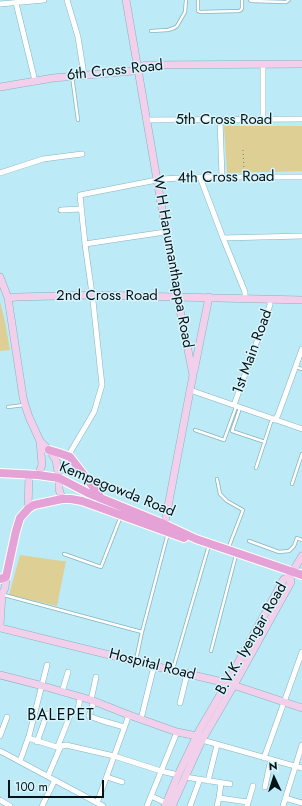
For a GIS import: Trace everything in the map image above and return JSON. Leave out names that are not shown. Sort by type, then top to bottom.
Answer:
[{"type":"main road","points":[[49,450],[68,456],[101,499]]},
{"type":"main road","name":"Kempegowda Road","points":[[0,473],[59,478],[101,499],[196,538],[237,552],[291,574],[302,575]]},
{"type":"main road","name":"Kempegowda Road","points":[[28,509],[62,499],[71,499],[82,501],[168,533],[191,540],[196,538]]},
{"type":"main road","points":[[3,578],[20,518],[28,509]]},
{"type":"street","points":[[0,4],[44,0]]},
{"type":"street","points":[[67,0],[78,37],[84,75]]},
{"type":"street","name":"W H Hanumanthappa Road","points":[[126,0],[165,232],[193,375],[164,524]]},
{"type":"street","points":[[16,3],[36,80]]},
{"type":"street","name":"6th Cross Road","points":[[0,87],[36,80],[133,71],[145,65],[302,64]]},
{"type":"street","points":[[263,65],[263,120]]},
{"type":"street","name":"5th Cross Road","points":[[146,120],[302,119]]},
{"type":"street","points":[[220,120],[222,177]]},
{"type":"street","points":[[0,173],[44,159],[82,154]]},
{"type":"street","points":[[200,177],[245,292],[245,298]]},
{"type":"street","name":"4th Cross Road","points":[[81,209],[80,195],[157,179],[200,177],[302,177]]},
{"type":"street","points":[[61,210],[81,209],[102,384],[94,412],[68,456]]},
{"type":"street","points":[[85,244],[165,232]]},
{"type":"street","points":[[223,238],[302,236]]},
{"type":"street","points":[[0,277],[2,286],[8,298],[25,405],[40,441],[42,465],[34,475],[28,509]]},
{"type":"street","name":"2nd Cross Road","points":[[8,298],[92,295],[302,300]]},
{"type":"street","points":[[193,375],[209,297]]},
{"type":"street","name":"1st Main Road","points":[[237,406],[270,305],[270,299]]},
{"type":"street","points":[[274,420],[278,415],[302,349]]},
{"type":"street","points":[[190,390],[302,429]]},
{"type":"street","points":[[40,441],[56,460],[59,489],[62,499]]},
{"type":"street","name":"B.V.K. Iyengar Road","points":[[168,805],[199,738],[291,582],[291,574],[302,556]]},
{"type":"street","points":[[0,626],[2,594],[5,588],[3,578]]},
{"type":"street","name":"Hospital Road","points":[[0,626],[154,666],[231,684],[302,708]]},
{"type":"street","points":[[264,758],[302,652]]},
{"type":"street","points":[[20,761],[43,686],[47,665]]},
{"type":"street","points":[[141,719],[154,666]]},
{"type":"street","points":[[62,692],[68,672]]},
{"type":"street","points":[[180,703],[187,674]]},
{"type":"street","points":[[0,675],[92,701],[217,745],[302,768]]},
{"type":"street","points":[[96,677],[89,716],[124,726]]},
{"type":"street","points":[[48,776],[71,714],[78,710],[80,698]]},
{"type":"street","points":[[37,742],[47,714]]},
{"type":"street","points":[[97,803],[129,715]]},
{"type":"street","points":[[0,736],[7,717]]},
{"type":"street","points":[[147,806],[177,732]]},
{"type":"street","points":[[28,738],[37,742],[59,747],[66,745],[114,756],[182,776],[230,784]]},
{"type":"street","points":[[208,781],[217,745]]},
{"type":"street","points":[[283,806],[302,745]]},
{"type":"street","points":[[0,751],[103,806]]},
{"type":"street","points":[[265,787],[271,759]]},
{"type":"street","points":[[107,776],[122,782]]},
{"type":"street","points":[[190,806],[200,779]]},
{"type":"street","points":[[44,805],[55,780]]},
{"type":"street","points":[[217,806],[221,783]]},
{"type":"street","points":[[219,798],[248,804],[253,786]]},
{"type":"street","points":[[151,796],[168,805]]},
{"type":"street","points":[[285,798],[302,803]]},
{"type":"street","points":[[0,800],[10,806]]},
{"type":"lane","points":[[151,31],[168,30],[177,26],[185,12],[186,0]]},
{"type":"lane","points":[[198,0],[198,11],[200,12],[239,11],[242,8],[242,0]]},
{"type":"lane","points":[[250,0],[286,2],[289,0]]},
{"type":"lane","points":[[72,76],[78,120]]},
{"type":"lane","points":[[296,366],[302,369]]},
{"type":"lane","points":[[8,407],[25,405]]},
{"type":"lane","points":[[195,430],[224,440],[237,406]]},
{"type":"lane","points":[[237,406],[232,431],[265,442]]},
{"type":"lane","points":[[256,468],[271,422],[274,420]]},
{"type":"lane","points":[[292,484],[302,454]]},
{"type":"lane","points":[[217,479],[220,494],[227,501],[243,510],[228,549]]},
{"type":"lane","points":[[64,554],[101,567],[121,516]]},
{"type":"lane","points":[[136,661],[142,632],[168,533]]},
{"type":"lane","points":[[249,541],[279,552],[289,551],[294,546],[297,538],[302,540]]},
{"type":"lane","points":[[173,670],[209,543]]},
{"type":"lane","points":[[211,651],[237,552]]},
{"type":"lane","points":[[2,594],[142,632]]},
{"type":"path","points":[[243,150],[245,177]]},
{"type":"shaded area","points":[[224,126],[302,126],[302,171],[227,173]]},
{"type":"shaded area","points":[[0,301],[5,322],[10,350],[0,351]]},
{"type":"shaded area","points":[[20,555],[66,561],[57,606],[9,595]]},
{"type":"district","name":"BALEPET","points":[[61,716]]}]
